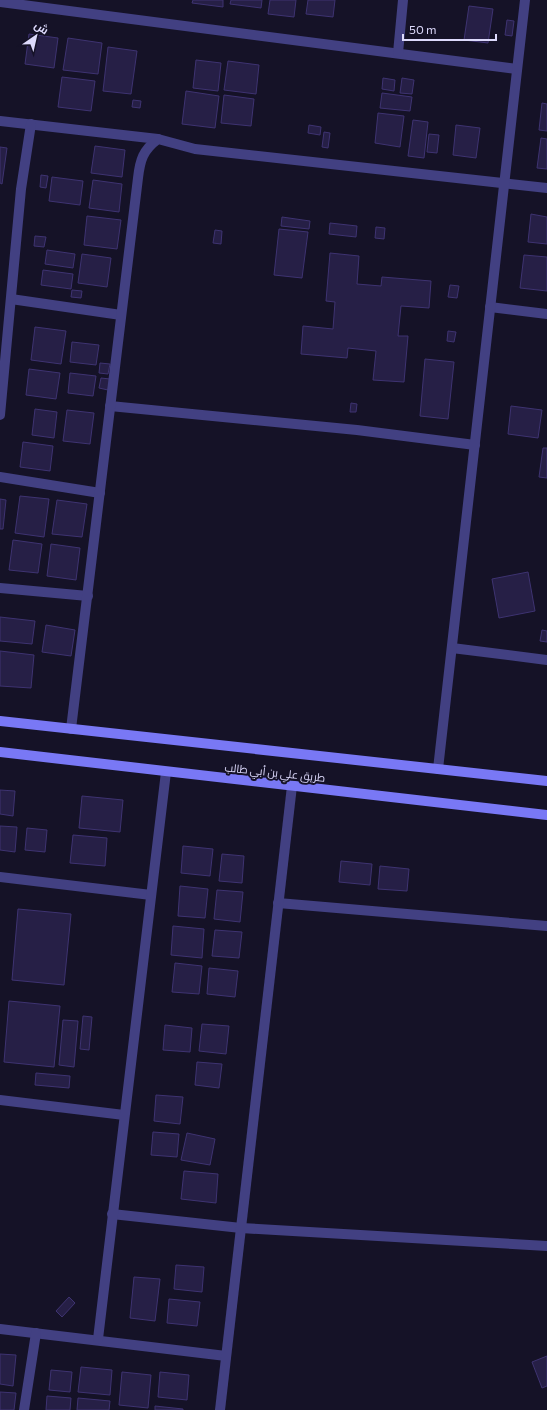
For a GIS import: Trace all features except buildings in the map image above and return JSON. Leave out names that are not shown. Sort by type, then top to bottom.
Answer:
[{"type":"main road","name":"طريق علي بن أبي طالب","points":[[0,721],[547,781]]},
{"type":"main road","name":"طريق علي بن أبي طالب","points":[[0,752],[547,815]]},
{"type":"street","points":[[398,53],[403,0]]},
{"type":"street","points":[[438,769],[525,0]]},
{"type":"street","points":[[0,2],[517,69]]},
{"type":"street","points":[[0,122],[31,124],[158,139],[195,149],[547,188]]},
{"type":"street","points":[[0,415],[22,189],[31,124]]},
{"type":"street","points":[[71,729],[140,160],[148,146],[158,139]]},
{"type":"street","points":[[11,299],[121,315]]},
{"type":"street","points":[[490,307],[547,314]]},
{"type":"street","points":[[110,406],[357,430],[475,446]]},
{"type":"street","points":[[0,477],[100,493]]},
{"type":"street","points":[[0,588],[88,596]]},
{"type":"street","points":[[452,648],[547,660]]},
{"type":"street","points":[[98,1339],[166,772]]},
{"type":"street","points":[[220,1410],[292,786]]},
{"type":"street","points":[[0,877],[151,895]]},
{"type":"street","points":[[278,904],[547,926]]},
{"type":"street","points":[[0,1100],[124,1115]]},
{"type":"street","points":[[112,1214],[240,1228],[547,1246]]},
{"type":"street","points":[[0,1329],[98,1339],[226,1356]]},
{"type":"street","points":[[24,1410],[36,1333]]}]
